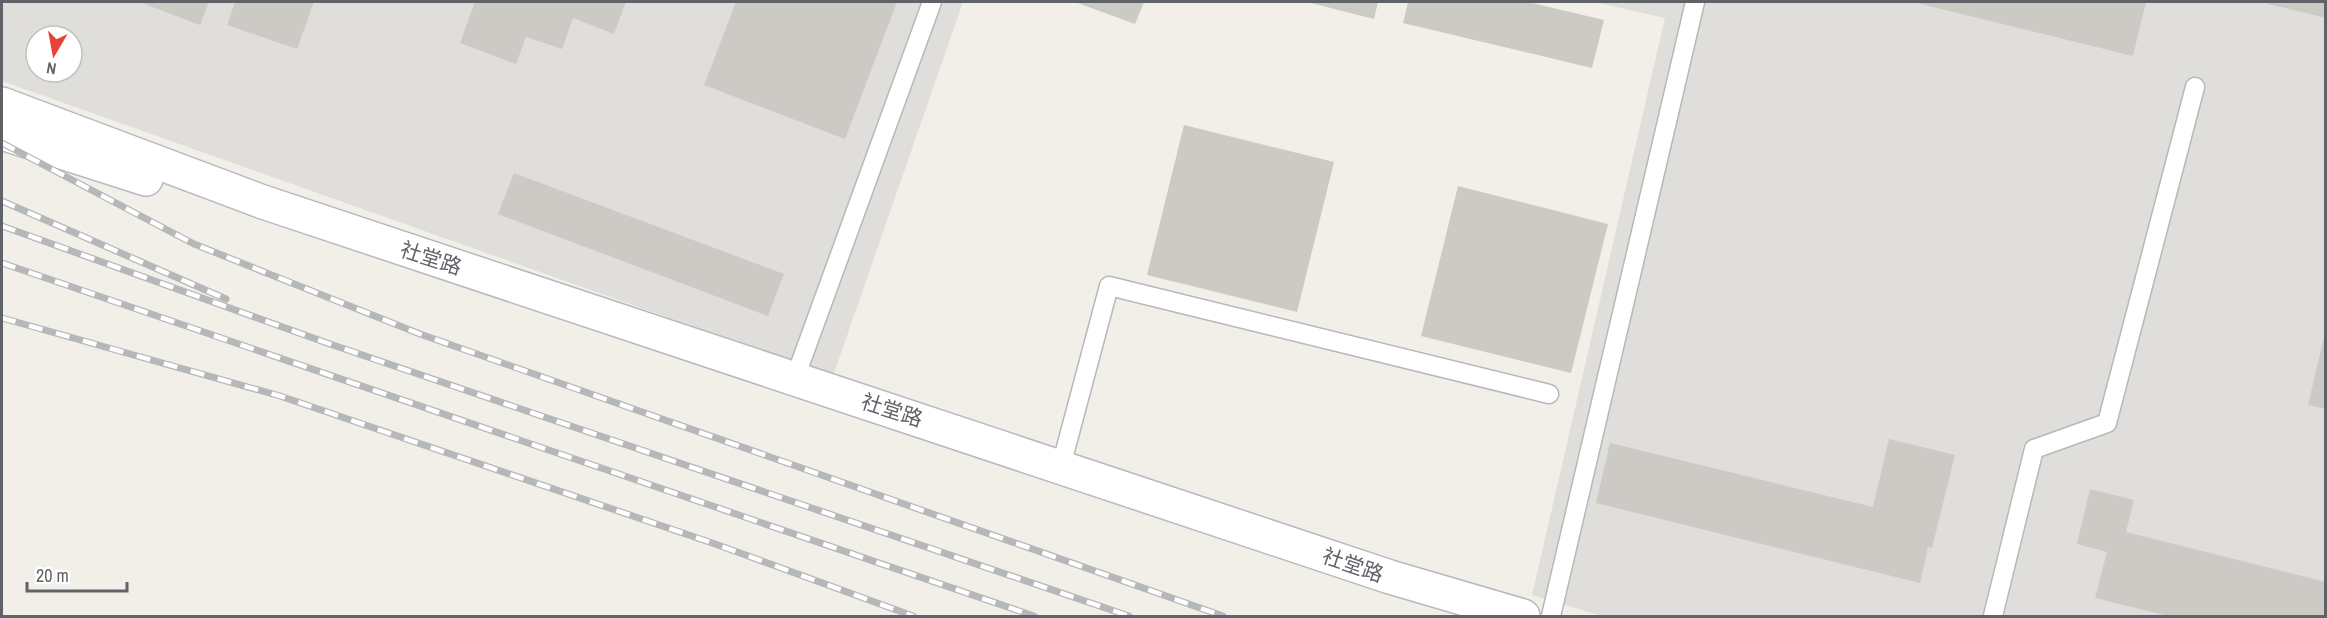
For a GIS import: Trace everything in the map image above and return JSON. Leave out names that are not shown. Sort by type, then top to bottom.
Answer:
[{"type":"main road","name":"社堂路","points":[[2,104],[263,202],[1390,577],[1523,616]]},
{"type":"main road","name":"社堂路","points":[[2,133],[128,175],[263,202]]},
{"type":"lane","points":[[795,378],[932,2]]},
{"type":"lane","points":[[1551,616],[1695,2]]},
{"type":"lane","points":[[1993,616],[2034,449],[2107,423],[2195,87]]},
{"type":"lane","points":[[1061,466],[1109,286],[1549,394]]},
{"type":"shaded area","points":[[2,2],[963,2],[833,376],[2,81]]},
{"type":"shaded area","points":[[1594,2],[2325,2],[2325,616],[1602,616],[1532,595],[1665,18]]},
{"type":"building","points":[[139,2],[209,2],[200,25]]},
{"type":"building","points":[[235,2],[314,2],[297,49],[227,25]]},
{"type":"building","points":[[475,2],[626,2],[614,34],[573,18],[562,49],[526,37],[516,64],[460,43]]},
{"type":"building","points":[[736,2],[897,2],[845,139],[704,85]]},
{"type":"building","points":[[1075,2],[1144,2],[1135,24]]},
{"type":"building","points":[[1307,2],[1378,2],[1374,19]]},
{"type":"building","points":[[1408,2],[1528,2],[1604,20],[1592,68],[1403,23]]},
{"type":"building","points":[[1913,2],[2146,2],[2133,56]]},
{"type":"building","points":[[2269,2],[2326,2],[2326,18],[2268,4]]},
{"type":"building","points":[[1184,125],[1334,162],[1297,312],[1147,275]]},
{"type":"building","points":[[514,173],[784,274],[768,316],[498,214]]},
{"type":"building","points":[[1458,186],[1608,224],[1571,373],[1421,336]]},
{"type":"building","points":[[2326,333],[2326,409],[2308,405]]},
{"type":"building","points":[[1889,439],[1955,455],[1932,548],[1928,547],[1920,583],[1596,503],[1610,443],[1873,507]]},
{"type":"building","points":[[2090,489],[2134,500],[2126,532],[2326,582],[2326,616],[2168,616],[2095,598],[2107,552],[2077,544]]},
{"type":"railway","points":[[2,143],[194,244],[420,334],[1223,616]]},
{"type":"railway","points":[[2,201],[226,299]]},
{"type":"railway","points":[[2,226],[327,343],[1129,616]]},
{"type":"railway","points":[[2,263],[1034,616]]},
{"type":"railway","points":[[2,318],[280,396],[718,545],[913,616]]}]
